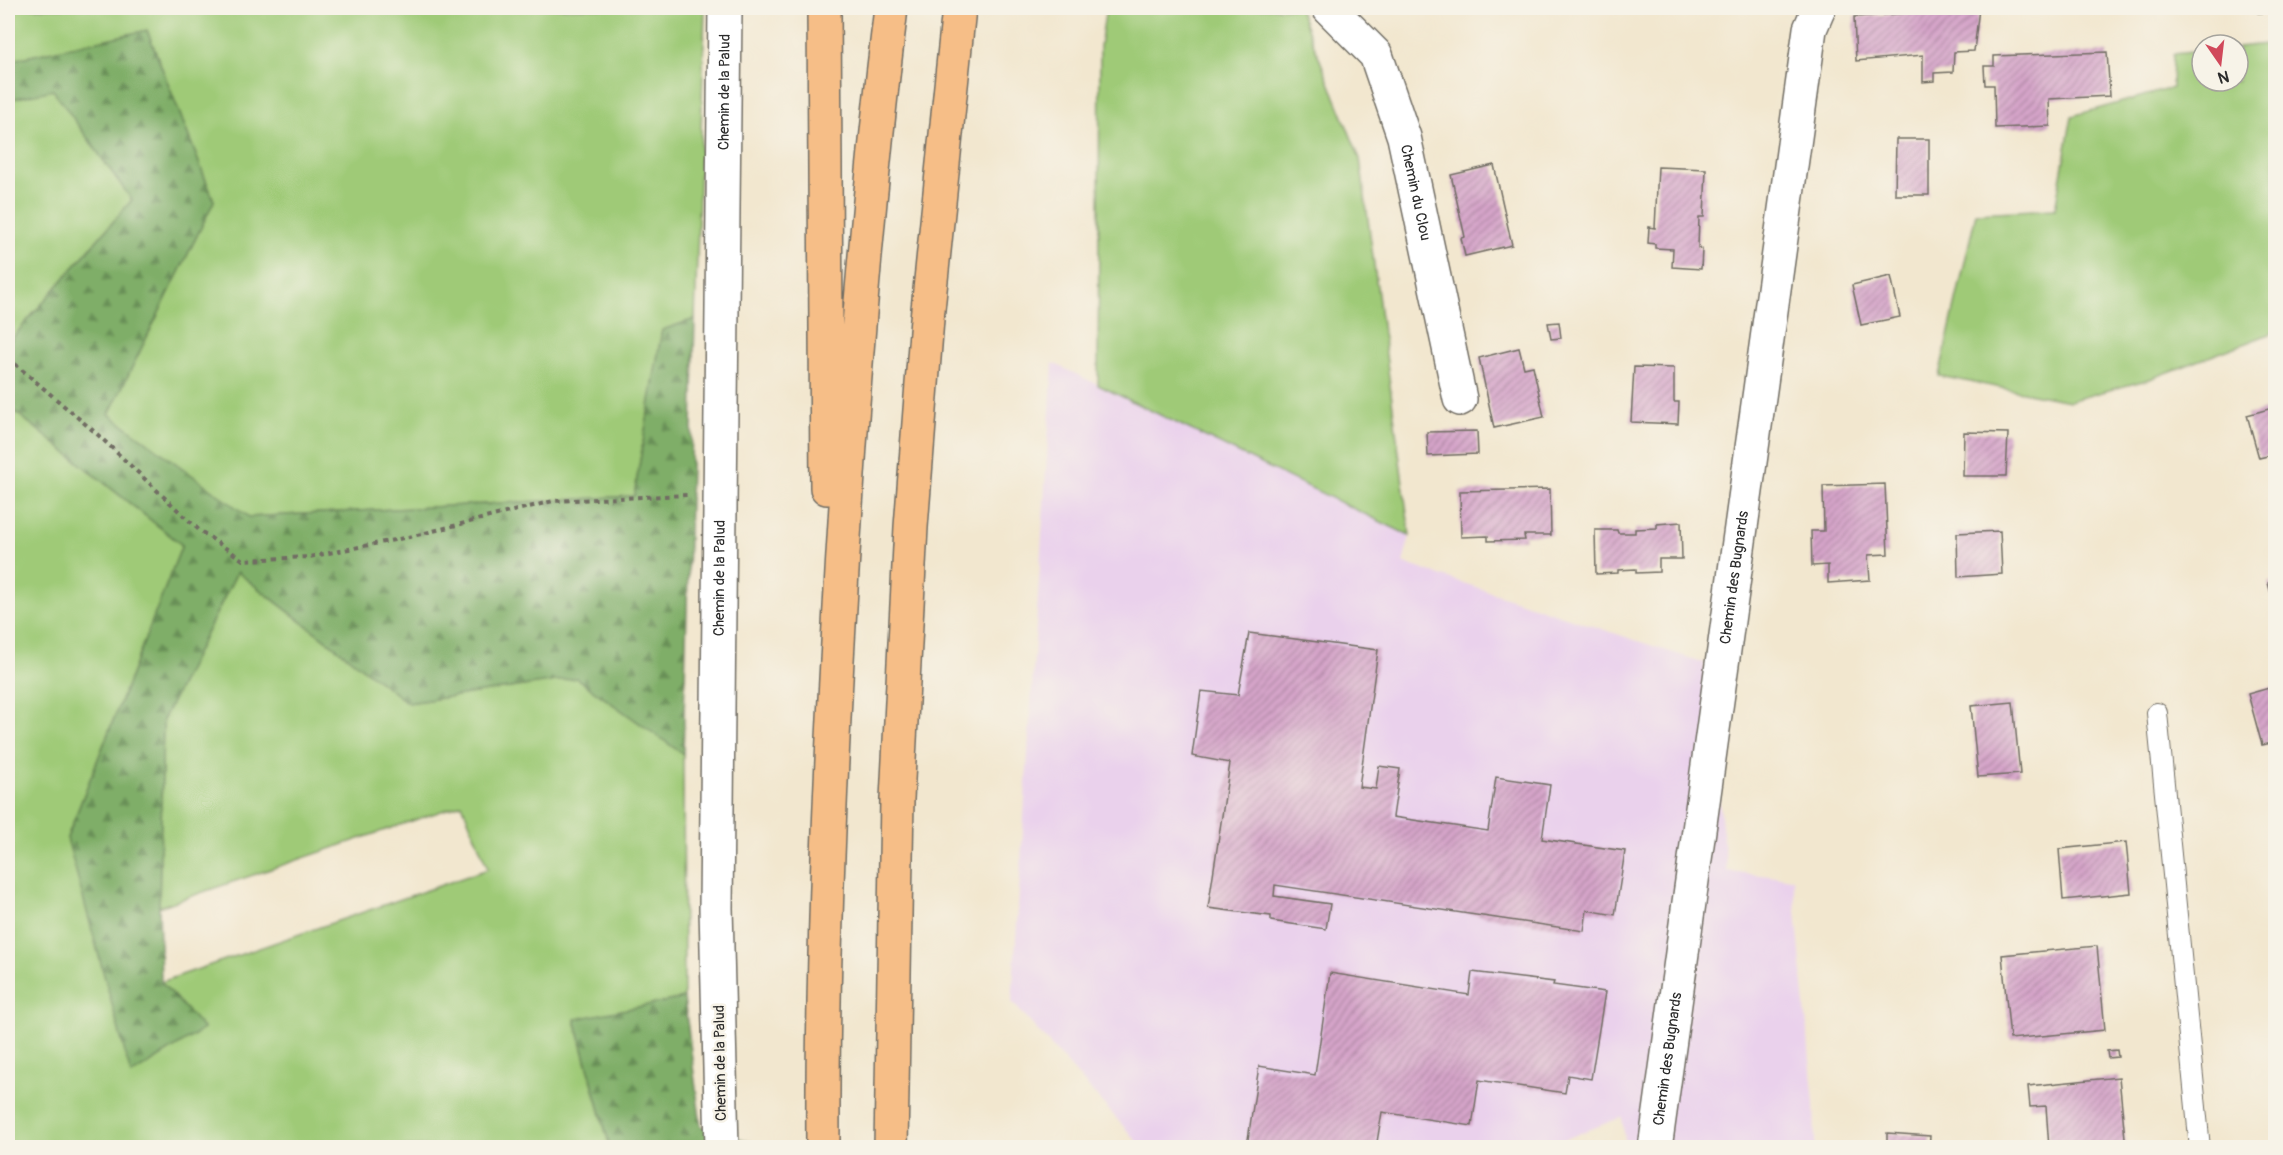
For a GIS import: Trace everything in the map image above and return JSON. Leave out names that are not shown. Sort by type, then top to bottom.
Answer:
[{"type":"highway","points":[[824,8],[830,778],[824,1148]]},
{"type":"highway","points":[[830,778],[845,510],[862,290],[891,8]]},
{"type":"highway","points":[[891,1148],[897,799],[910,538],[927,319],[959,8]]},
{"type":"street","name":"Chemin de la Palud","points":[[722,1148],[716,908],[724,8]]},
{"type":"street","name":"Chemin du Clou","points":[[1329,8],[1376,55],[1404,137],[1460,399]]},
{"type":"street","name":"Chemin des Bugnards","points":[[1655,1148],[1810,29],[1819,8]]},
{"type":"lane","points":[[2157,713],[2200,1148]]},
{"type":"path","points":[[8,358],[97,434],[199,530],[243,560],[309,557],[409,537],[553,501],[720,494]]},
{"type":"shaded area","points":[[1053,363],[1410,536],[1403,563],[1704,663],[1727,871],[1793,879],[1814,1103],[1815,1147],[1626,1147],[1622,1117],[1545,1147],[1142,1147],[1012,1002]]},
{"type":"green space","points":[[8,8],[705,8],[695,319],[662,330],[634,496],[248,517],[109,414],[214,201],[147,30],[8,61]]},
{"type":"green space","points":[[1106,8],[1299,8],[1360,159],[1410,536],[1098,385],[1100,46]]},
{"type":"green space","points":[[147,30],[214,201],[109,414],[249,517],[634,496],[662,330],[695,319],[683,754],[576,678],[408,703],[237,572],[163,720],[159,907],[161,982],[204,1029],[131,1075],[67,838],[182,545],[8,406],[8,343],[132,200],[53,90],[8,100],[8,61]]},
{"type":"green space","points":[[2275,43],[2275,332],[2150,379],[2069,401],[1939,376],[1976,213],[2055,209],[2072,116],[2172,88],[2173,54],[2190,52],[2190,93],[2250,93],[2250,46]]},
{"type":"green space","points":[[53,89],[132,200],[8,343],[8,100]]},
{"type":"green space","points":[[8,406],[182,545],[67,838],[161,982],[488,869],[462,804],[159,907],[163,720],[237,572],[408,703],[576,678],[683,754],[684,998],[575,1020],[610,1147],[8,1147]]},
{"type":"green space","points":[[684,998],[701,1126],[760,1145],[760,1147],[610,1147],[575,1019]]},
{"type":"building","points":[[1979,8],[1974,51],[1954,52],[1953,72],[1934,73],[1934,81],[1923,82],[1923,55],[1856,61],[1854,17]]},
{"type":"building","points":[[2258,8],[2276,8],[2276,12],[2258,13]]},
{"type":"building","points":[[2107,52],[2110,96],[2049,99],[2050,126],[1995,128],[1994,85],[1985,85],[1984,66],[1994,66],[1994,56]]},
{"type":"building","points":[[1896,139],[1929,139],[1929,195],[1895,195]]},
{"type":"building","points":[[1494,165],[1512,245],[1465,256],[1461,238],[1465,237],[1451,175]]},
{"type":"building","points":[[1658,167],[1706,169],[1704,217],[1699,217],[1698,248],[1702,249],[1701,269],[1672,267],[1673,249],[1655,248],[1655,244],[1648,243],[1649,227],[1655,228]]},
{"type":"building","points":[[1891,276],[1900,317],[1861,325],[1852,285]]},
{"type":"building","points":[[1559,322],[1561,338],[1551,339],[1548,323]]},
{"type":"building","points":[[1519,348],[1524,368],[1533,366],[1544,417],[1494,428],[1479,358]]},
{"type":"building","points":[[1634,367],[1674,368],[1674,402],[1679,402],[1678,424],[1631,422]]},
{"type":"building","points":[[2276,407],[2276,454],[2259,458],[2247,415]]},
{"type":"building","points":[[1477,431],[1478,454],[1428,456],[1427,432]]},
{"type":"building","points":[[1964,432],[2008,433],[2006,476],[1963,476]]},
{"type":"building","points":[[1885,484],[1888,554],[1868,555],[1870,580],[1828,583],[1828,565],[1812,566],[1811,531],[1824,531],[1823,486]]},
{"type":"building","points":[[1550,489],[1551,535],[1524,535],[1525,540],[1488,541],[1488,536],[1461,537],[1460,491]]},
{"type":"building","points":[[1681,522],[1682,559],[1659,559],[1659,572],[1636,573],[1636,569],[1596,574],[1595,530],[1635,533],[1635,529],[1657,528],[1657,524]]},
{"type":"building","points":[[2000,531],[2002,574],[1958,577],[1957,533]]},
{"type":"building","points":[[2276,581],[2276,607],[2275,607],[2268,583]]},
{"type":"building","points":[[1249,633],[1378,650],[1359,787],[1376,789],[1379,766],[1400,769],[1393,817],[1488,831],[1496,777],[1550,785],[1542,839],[1625,851],[1615,915],[1587,910],[1584,931],[1275,885],[1274,896],[1330,904],[1326,929],[1271,921],[1271,916],[1208,908],[1230,763],[1192,756],[1201,691],[1238,695]]},
{"type":"building","points":[[2276,686],[2276,742],[2262,745],[2248,694]]},
{"type":"building","points":[[2013,702],[2020,774],[1978,777],[1971,706]]},
{"type":"building","points":[[2126,842],[2131,893],[2063,900],[2059,849]]},
{"type":"building","points":[[2097,946],[2105,1030],[2010,1039],[2002,955]]},
{"type":"building","points":[[1472,972],[1554,982],[1553,985],[1605,992],[1591,1079],[1568,1075],[1565,1093],[1479,1080],[1472,1126],[1382,1112],[1376,1148],[1247,1146],[1259,1066],[1315,1075],[1330,973],[1469,995]]},
{"type":"building","points":[[2117,1050],[2118,1057],[2108,1058],[2107,1051]]},
{"type":"building","points":[[2119,1077],[2126,1148],[2049,1148],[2046,1106],[2030,1107],[2028,1086]]},
{"type":"building","points":[[1887,1133],[1930,1136],[1929,1148],[1887,1148]]}]
